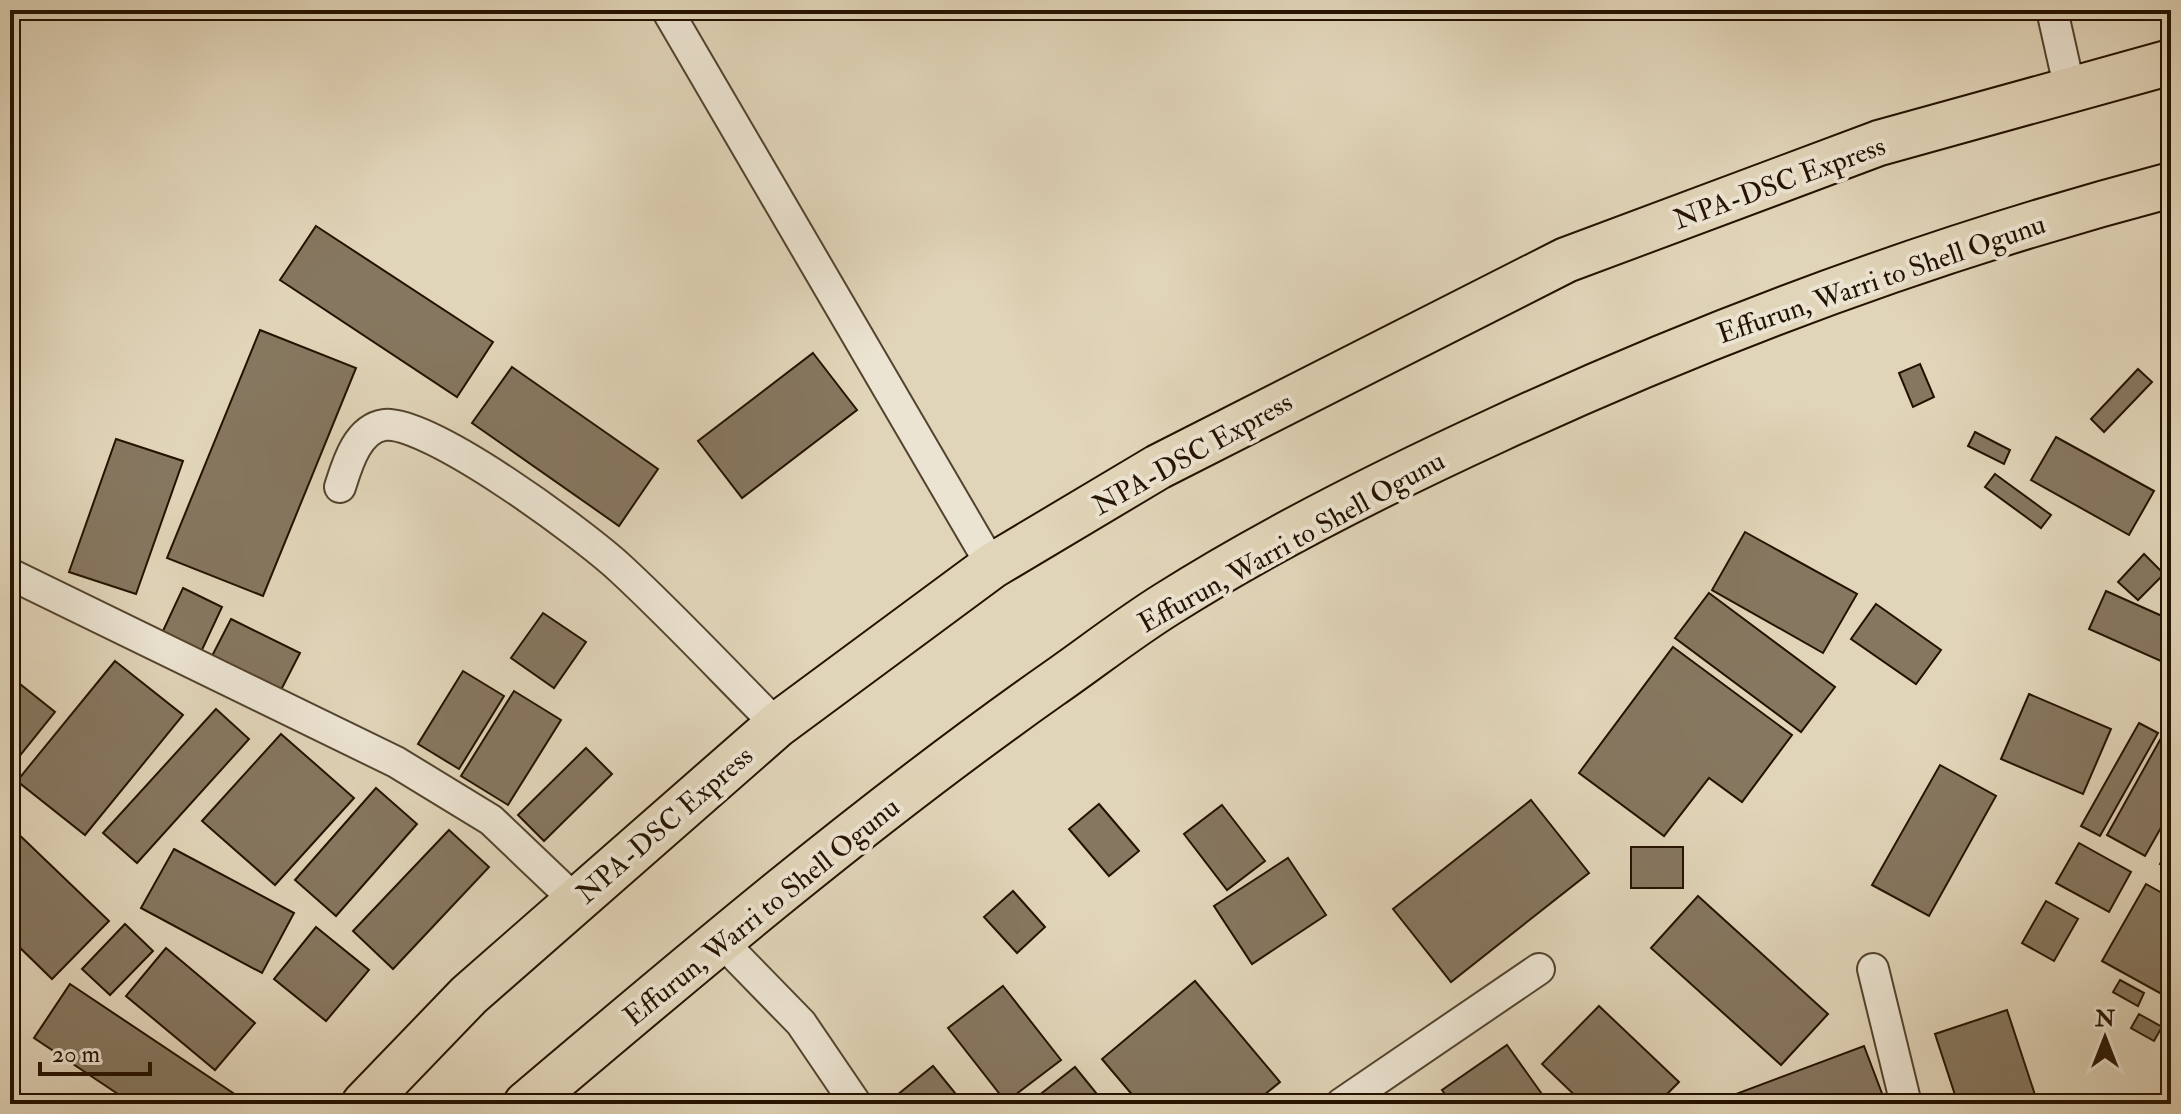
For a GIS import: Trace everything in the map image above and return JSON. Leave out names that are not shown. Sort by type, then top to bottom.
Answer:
[{"type":"main road","name":"NPA-DSC Express","points":[[364,1104],[469,995],[777,725],[992,566],[1158,467],[1566,260],[1879,143],[2171,62]]},
{"type":"main road","name":"Effurun, Warri to Shell Ogunu","points":[[526,1104],[720,940],[973,740],[1167,603],[1389,480],[1642,363],[1863,279],[2086,207],[2171,185]]},
{"type":"street","points":[[667,10],[992,566]]},
{"type":"street","points":[[2052,10],[2070,90]]},
{"type":"street","points":[[340,487],[363,436],[382,425],[404,427],[469,456],[619,567],[777,725]]},
{"type":"street","points":[[10,574],[396,762],[491,820],[576,901]]},
{"type":"street","points":[[720,940],[801,1023],[856,1104]]},
{"type":"street","points":[[1341,1104],[1539,969]]},
{"type":"street","points":[[1873,969],[1906,1104]]},
{"type":"building","points":[[316,226],[493,342],[457,397],[280,280]]},
{"type":"building","points":[[260,330],[356,368],[263,596],[167,558]]},
{"type":"building","points":[[813,353],[857,410],[742,498],[698,441]]},
{"type":"building","points":[[1920,364],[1934,397],[1913,407],[1899,373]]},
{"type":"building","points":[[512,367],[658,469],[619,526],[472,423]]},
{"type":"building","points":[[2138,369],[2152,382],[2104,432],[2091,419]]},
{"type":"building","points":[[1975,432],[2010,450],[2004,464],[1968,446]]},
{"type":"building","points":[[2056,437],[2154,491],[2129,535],[2031,480]]},
{"type":"building","points":[[116,439],[183,461],[136,594],[69,572]]},
{"type":"building","points":[[1995,474],[2051,515],[2041,528],[1985,487]]},
{"type":"building","points":[[1745,532],[1857,594],[1823,653],[1712,590]]},
{"type":"building","points":[[2144,554],[2164,574],[2138,600],[2118,582]]},
{"type":"building","points":[[183,588],[222,607],[201,652],[162,633]]},
{"type":"building","points":[[2106,591],[2171,620],[2171,643],[2163,662],[2089,629]]},
{"type":"building","points":[[1709,593],[1835,687],[1801,732],[1675,638]]},
{"type":"building","points":[[1876,604],[1941,650],[1916,684],[1851,639]]},
{"type":"building","points":[[543,613],[586,642],[554,688],[511,658]]},
{"type":"building","points":[[231,619],[300,653],[281,690],[212,656]]},
{"type":"building","points":[[1673,647],[1792,735],[1742,802],[1709,778],[1664,836],[1579,773]]},
{"type":"building","points":[[115,661],[183,715],[85,835],[17,781]]},
{"type":"building","points":[[463,671],[504,696],[459,769],[418,744]]},
{"type":"building","points":[[10,676],[55,712],[10,768]]},
{"type":"building","points":[[514,691],[561,720],[508,805],[461,776]]},
{"type":"building","points":[[2029,694],[2111,729],[2083,794],[2001,759]]},
{"type":"building","points":[[216,709],[249,739],[137,863],[103,833]]},
{"type":"building","points":[[2139,723],[2158,733],[2100,836],[2081,826]]},
{"type":"building","points":[[2165,731],[2171,734],[2171,810],[2145,856],[2107,835]]},
{"type":"building","points":[[281,734],[354,798],[275,885],[202,821]]},
{"type":"building","points":[[586,748],[612,774],[544,841],[518,815]]},
{"type":"building","points":[[1940,765],[1996,796],[1929,916],[1872,885]]},
{"type":"building","points":[[376,788],[417,824],[336,916],[295,880]]},
{"type":"building","points":[[1531,800],[1589,873],[1451,982],[1393,909]]},
{"type":"building","points":[[1099,804],[1139,851],[1109,876],[1069,829]]},
{"type":"building","points":[[1222,805],[1265,861],[1227,890],[1184,834]]},
{"type":"building","points":[[10,826],[109,921],[52,979],[10,938]]},
{"type":"building","points":[[449,830],[489,867],[393,969],[353,931]]},
{"type":"building","points":[[2079,843],[2131,872],[2109,912],[2056,883]]},
{"type":"building","points":[[1631,847],[1683,847],[1683,888],[1631,888]]},
{"type":"building","points":[[2171,848],[2171,870],[2160,864]]},
{"type":"building","points":[[174,849],[294,913],[262,973],[141,908]]},
{"type":"building","points":[[1288,858],[1326,915],[1252,964],[1214,906]]},
{"type":"building","points":[[2146,884],[2171,898],[2169,998],[2102,961]]},
{"type":"building","points":[[1013,891],[1045,927],[1017,953],[984,917]]},
{"type":"building","points":[[1698,896],[1828,1014],[1781,1065],[1651,948]]},
{"type":"building","points":[[2046,901],[2078,919],[2054,961],[2022,943]]},
{"type":"building","points":[[125,924],[153,951],[110,995],[82,969]]},
{"type":"building","points":[[316,927],[369,970],[326,1021],[274,979]]},
{"type":"building","points":[[166,948],[255,1023],[215,1070],[126,996]]},
{"type":"building","points":[[2120,980],[2144,993],[2138,1006],[2113,992]]},
{"type":"building","points":[[1195,981],[1280,1082],[1253,1104],[1140,1104],[1102,1059]]},
{"type":"building","points":[[70,984],[242,1099],[238,1104],[133,1104],[34,1038]]},
{"type":"building","points":[[1003,986],[1061,1060],[1006,1102],[948,1028]]},
{"type":"building","points":[[1599,1006],[1679,1082],[1657,1104],[1584,1104],[1542,1064]]},
{"type":"building","points":[[2007,1010],[2038,1104],[1958,1104],[1935,1034]]},
{"type":"building","points":[[2139,1014],[2162,1027],[2154,1041],[2131,1028]]},
{"type":"building","points":[[1507,1045],[1549,1104],[1452,1104],[1442,1090]]},
{"type":"building","points":[[1864,1046],[1886,1104],[1731,1104],[1728,1097]]},
{"type":"building","points":[[933,1066],[964,1104],[886,1104]]},
{"type":"building","points":[[1075,1067],[1105,1104],[1028,1104]]}]
